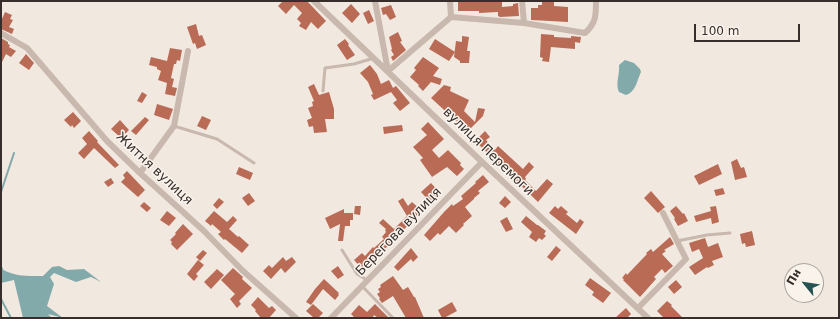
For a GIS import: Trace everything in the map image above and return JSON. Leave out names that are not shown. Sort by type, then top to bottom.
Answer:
[{"type":"street","name":"вулиця Перемоги","points":[[314,1],[648,318]]},
{"type":"street","points":[[375,1],[388,71]]},
{"type":"street","points":[[450,1],[451,17]]},
{"type":"street","points":[[522,1],[524,23]]},
{"type":"street","points":[[388,71],[451,17],[524,23],[585,33],[593,26],[596,14],[596,1]]},
{"type":"street","name":"Житня вулиця","points":[[1,33],[27,48],[107,141],[199,226],[242,270],[296,318]]},
{"type":"street","points":[[140,173],[174,126],[188,51]]},
{"type":"street","name":"Берегова вулиця","points":[[331,318],[482,162]]},
{"type":"street","points":[[638,308],[686,259],[663,213]]},
{"type":"lane","points":[[323,92],[325,68],[354,64],[374,58]]},
{"type":"lane","points":[[174,126],[217,139],[254,164]]},
{"type":"lane","points":[[677,240],[730,233]]},
{"type":"lane","points":[[342,250],[357,274],[367,281]]},
{"type":"lane","points":[[362,286],[393,318]]},
{"type":"water","points":[[625,60],[634,63],[641,72],[634,89],[626,95],[619,92],[617,86],[619,65]]},
{"type":"water","points":[[59,266],[67,270],[84,269],[101,282],[91,277],[76,282],[54,273],[50,277],[54,284],[47,306],[63,318],[48,314],[52,318],[23,318],[14,280],[1,283],[2,269],[17,275],[43,276],[52,267]]},
{"type":"building","points":[[283,1],[307,1],[326,21],[318,29],[311,22],[306,30],[299,26],[301,23],[297,19],[302,13],[294,5],[286,14],[278,6]]},
{"type":"building","points":[[458,1],[502,1],[502,7],[513,6],[513,4],[518,3],[519,16],[500,17],[498,16],[498,12],[479,13],[479,11],[458,11]]},
{"type":"building","points":[[542,1],[554,1],[554,6],[568,7],[568,22],[531,20],[531,8],[538,8],[538,5],[542,5]]},
{"type":"building","points":[[351,4],[360,14],[352,23],[342,13]]},
{"type":"building","points":[[391,5],[396,17],[390,20],[386,14],[383,15],[381,8]]},
{"type":"building","points":[[369,10],[374,21],[368,24],[363,13]]},
{"type":"building","points":[[5,12],[12,15],[10,19],[13,20],[9,27],[14,29],[12,34],[1,29],[1,21]]},
{"type":"building","points":[[196,24],[199,36],[202,35],[206,45],[197,49],[195,43],[193,44],[187,27]]},
{"type":"building","points":[[398,32],[402,41],[400,42],[406,50],[393,61],[391,57],[394,55],[391,50],[389,37]]},
{"type":"building","points":[[541,34],[554,35],[554,37],[581,37],[580,43],[575,42],[575,49],[551,47],[549,62],[542,61],[543,58],[540,57]]},
{"type":"building","points":[[462,36],[469,37],[467,51],[470,51],[469,63],[460,63],[460,61],[454,57],[456,41],[462,42]]},
{"type":"building","points":[[1,38],[8,42],[10,45],[9,47],[16,51],[11,57],[6,54],[1,64]]},
{"type":"building","points":[[345,39],[355,55],[347,60],[337,45]]},
{"type":"building","points":[[435,39],[455,52],[449,61],[429,49]]},
{"type":"building","points":[[170,48],[182,50],[180,61],[177,60],[176,64],[174,64],[171,78],[174,79],[172,87],[177,88],[175,96],[165,94],[167,83],[158,80],[161,71],[157,69],[157,67],[149,65],[151,57],[167,61]]},
{"type":"building","points":[[26,54],[34,63],[29,70],[19,63]]},
{"type":"building","points":[[423,57],[439,68],[433,76],[442,79],[440,85],[431,82],[423,91],[410,77],[416,70],[414,68]]},
{"type":"building","points":[[370,65],[377,74],[381,84],[389,80],[393,88],[396,86],[410,103],[400,111],[393,103],[397,100],[391,92],[374,100],[371,95],[373,94],[368,82],[360,73]]},
{"type":"building","points":[[314,84],[319,95],[329,92],[334,109],[334,119],[325,119],[327,132],[314,133],[313,126],[309,127],[307,120],[312,118],[308,108],[313,106],[312,102],[314,101],[308,87]]},
{"type":"building","points":[[444,85],[451,87],[450,91],[469,100],[464,111],[475,122],[478,108],[485,109],[483,116],[469,130],[466,128],[465,129],[431,98]]},
{"type":"building","points":[[142,92],[147,95],[142,103],[137,101]]},
{"type":"building","points":[[157,104],[173,109],[169,120],[154,115]]},
{"type":"building","points":[[73,112],[81,121],[74,128],[64,120]]},
{"type":"building","points":[[202,116],[211,120],[206,130],[197,126]]},
{"type":"building","points":[[145,117],[149,120],[136,135],[131,131]]},
{"type":"building","points":[[120,120],[129,130],[121,138],[111,129]]},
{"type":"building","points":[[428,122],[444,139],[432,150],[439,158],[448,150],[461,163],[460,165],[464,169],[457,176],[447,167],[432,177],[420,160],[423,158],[413,147],[427,135],[421,129]]},
{"type":"building","points":[[402,125],[403,131],[384,134],[383,127]]},
{"type":"building","points":[[89,131],[98,141],[97,142],[119,165],[115,168],[94,148],[84,159],[78,153],[87,144],[82,138]]},
{"type":"building","points":[[485,131],[490,137],[486,140],[495,150],[498,146],[523,169],[529,162],[534,167],[525,177],[525,180],[536,191],[547,179],[553,184],[538,202],[475,141]]},
{"type":"building","points":[[737,159],[741,168],[744,167],[747,177],[735,180],[731,162]]},
{"type":"building","points":[[718,164],[722,174],[699,185],[694,176]]},
{"type":"building","points":[[239,167],[253,173],[250,180],[236,174]]},
{"type":"building","points":[[127,171],[145,190],[138,197],[121,182],[125,178],[123,175]]},
{"type":"building","points":[[483,175],[489,182],[478,191],[480,193],[465,207],[472,216],[456,233],[449,226],[440,235],[438,233],[430,241],[424,235],[452,204],[453,206],[463,199],[461,196]]},
{"type":"building","points":[[111,178],[114,183],[108,187],[104,182]]},
{"type":"building","points":[[431,183],[441,194],[431,203],[421,192]]},
{"type":"building","points":[[723,188],[725,194],[716,196],[714,190]]},
{"type":"building","points":[[651,191],[665,207],[658,213],[644,198]]},
{"type":"building","points":[[249,193],[255,201],[248,206],[242,198]]},
{"type":"building","points":[[505,196],[511,202],[505,208],[499,203]]},
{"type":"building","points":[[219,198],[224,202],[217,209],[213,205]]},
{"type":"building","points":[[403,198],[408,206],[412,202],[422,211],[379,255],[377,254],[370,262],[371,263],[363,270],[354,260],[362,253],[365,256],[373,247],[374,248],[384,239],[382,237],[386,232],[386,229],[379,223],[383,219],[394,229],[407,216],[398,201]]},
{"type":"building","points":[[144,202],[151,208],[147,212],[140,206]]},
{"type":"building","points":[[355,206],[361,206],[360,215],[354,214]]},
{"type":"building","points":[[555,206],[558,209],[561,206],[568,212],[566,214],[577,223],[580,219],[584,222],[576,234],[549,213]]},
{"type":"building","points":[[676,206],[683,214],[684,213],[688,221],[678,226],[670,211]]},
{"type":"building","points":[[716,206],[719,222],[712,224],[711,218],[696,222],[694,216],[711,211],[710,207]]},
{"type":"building","points":[[344,209],[344,213],[353,213],[353,220],[350,220],[350,226],[345,226],[343,241],[338,241],[340,224],[330,229],[325,218]]},
{"type":"building","points":[[167,211],[176,218],[169,226],[160,220]]},
{"type":"building","points":[[214,211],[227,222],[233,216],[237,220],[229,229],[249,245],[242,253],[225,239],[224,240],[218,234],[221,232],[212,224],[211,226],[205,221]]},
{"type":"building","points":[[526,216],[546,231],[544,234],[546,236],[542,240],[539,238],[536,242],[529,237],[532,232],[521,222]]},
{"type":"building","points":[[507,217],[513,229],[506,232],[500,221]]},
{"type":"building","points":[[183,224],[193,234],[177,250],[171,244],[172,242],[170,240]]},
{"type":"building","points":[[752,231],[755,245],[746,247],[745,243],[742,244],[740,234]]},
{"type":"building","points":[[670,237],[674,244],[664,250],[666,251],[662,254],[673,266],[665,273],[662,269],[654,277],[656,279],[640,297],[622,278],[626,273],[627,275],[647,254],[646,253],[651,249],[653,252]]},
{"type":"building","points":[[705,238],[708,247],[718,243],[723,257],[712,261],[714,265],[708,268],[707,267],[695,275],[689,267],[703,258],[699,249],[692,252],[689,243]]},
{"type":"building","points":[[556,246],[561,250],[552,261],[547,257]]},
{"type":"building","points":[[411,248],[418,257],[413,262],[411,259],[398,271],[394,267]]},
{"type":"building","points":[[203,250],[207,253],[200,261],[196,257]]},
{"type":"building","points":[[283,257],[286,261],[292,257],[296,262],[285,273],[281,268],[271,279],[263,271],[269,265],[272,268]]},
{"type":"building","points":[[198,260],[204,265],[196,274],[198,276],[194,281],[187,274]]},
{"type":"building","points":[[338,266],[344,275],[338,279],[331,271]]},
{"type":"building","points":[[233,268],[252,288],[239,301],[241,304],[237,308],[230,299],[235,294],[221,280]]},
{"type":"building","points":[[217,269],[224,275],[211,289],[204,282]]},
{"type":"building","points":[[393,276],[403,290],[408,287],[415,297],[424,318],[406,318],[393,296],[382,303],[379,299],[380,298],[377,294],[380,292],[378,289],[381,287],[380,285]]},
{"type":"building","points":[[590,278],[611,293],[603,303],[592,295],[594,292],[585,285]]},
{"type":"building","points":[[324,279],[339,293],[339,295],[335,300],[323,289],[311,305],[306,302],[315,289]]},
{"type":"building","points":[[676,280],[682,287],[674,294],[668,287]]},
{"type":"building","points":[[258,297],[269,308],[272,306],[276,310],[269,318],[261,318],[251,305]]},
{"type":"building","points":[[667,301],[683,318],[664,318],[657,311]]},
{"type":"building","points":[[452,302],[457,311],[442,318],[438,310]]},
{"type":"building","points":[[313,304],[323,313],[318,318],[314,318],[306,311]]},
{"type":"building","points":[[375,304],[389,318],[378,318],[374,315],[374,318],[355,318],[351,314],[359,305],[367,312]]},
{"type":"building","points":[[626,308],[631,314],[627,318],[615,318]]},
{"type":"waterway","points":[[1,192],[14,153]]},
{"type":"waterway","points":[[1,299],[11,318]]}]
